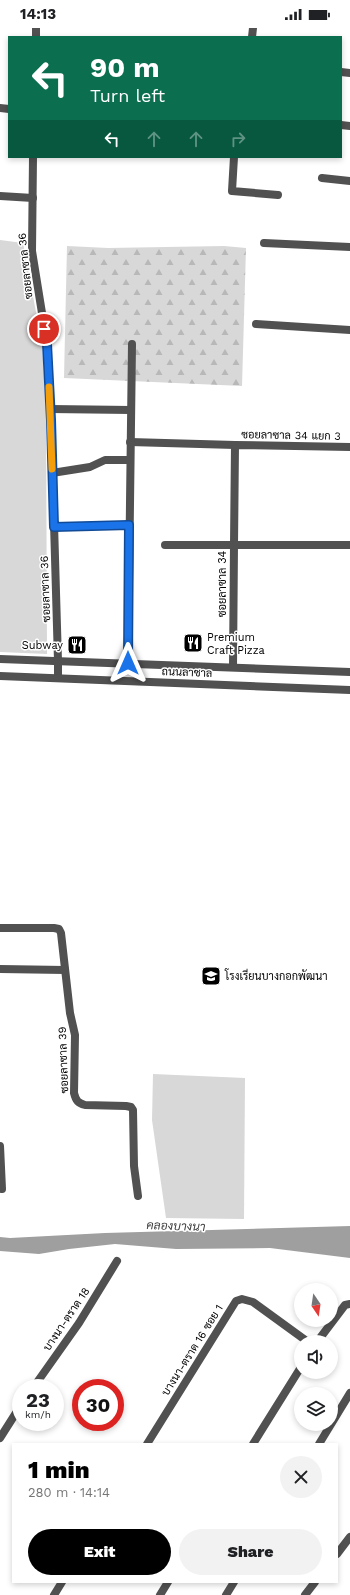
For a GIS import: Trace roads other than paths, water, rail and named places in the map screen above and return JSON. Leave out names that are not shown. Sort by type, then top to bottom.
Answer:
[{"type":"street","name":"ซอยลาซาล 36","points":[[33,158],[32,251],[47,344],[58,678]]},
{"type":"street","points":[[234,158],[232,192],[278,195]]},
{"type":"street","points":[[322,178],[350,181]]},
{"type":"street","points":[[0,196],[33,198]]},
{"type":"street","points":[[264,243],[350,247]]},
{"type":"street","points":[[256,324],[350,330]]},
{"type":"street","points":[[128,663],[132,344]]},
{"type":"street","points":[[50,409],[131,410]]},
{"type":"street","points":[[130,442],[235,445]]},
{"type":"street","name":"ซอยลาซาล 34 แยก 3","points":[[234,545],[235,445],[350,447]]},
{"type":"street","points":[[52,473],[90,467],[105,460],[130,460]]},
{"type":"street","points":[[54,527],[129,525]]},
{"type":"street","points":[[165,545],[234,545]]},
{"type":"street","name":"ซอยลาซาล 34","points":[[233,668],[234,545],[350,545]]},
{"type":"street","name":"ถนนลาซาล","points":[[0,659],[350,672]]},
{"type":"street","name":"ถนนลาซาล","points":[[0,676],[350,690]]},
{"type":"street","name":"ซอยลาซาล 39","points":[[0,928],[59,929],[61,933],[70,1013],[75,1035],[74,1093],[76,1100],[79,1103],[85,1104],[126,1106],[131,1107],[133,1110],[134,1166],[138,1196]]},
{"type":"street","points":[[0,969],[65,970]]},
{"type":"street","points":[[0,1146],[2,1189]]},
{"type":"street","name":"บางนา-ตราด 18","points":[[38,1379],[78,1323],[117,1261]]},
{"type":"street","name":"บางนา-ตราด 16 ซอย 1","points":[[148,1443],[236,1301],[242,1299],[253,1302],[298,1335]]},
{"type":"street","points":[[322,1335],[345,1305],[350,1304]]},
{"type":"street","points":[[254,1443],[294,1378]]},
{"type":"street","points":[[320,1443],[350,1393]]},
{"type":"street","points":[[0,1438],[12,1419]]},
{"type":"street","points":[[338,1553],[350,1537]]},
{"type":"street","points":[[54,1595],[61,1583]]},
{"type":"street","points":[[160,1595],[167,1583]]},
{"type":"street","points":[[226,1595],[233,1583]]},
{"type":"street","points":[[305,1595],[314,1583]]},
{"type":"place","name":"Premium Craft Pizza","points":[[193,643]]},
{"type":"place","name":"Subway","points":[[77,645]]},
{"type":"place","name":"โรงเรียนบางกอกพัฒนา","points":[[211,976]]},
{"type":"water label","name":"คลองบางนา","points":[[176,1226]]}]
